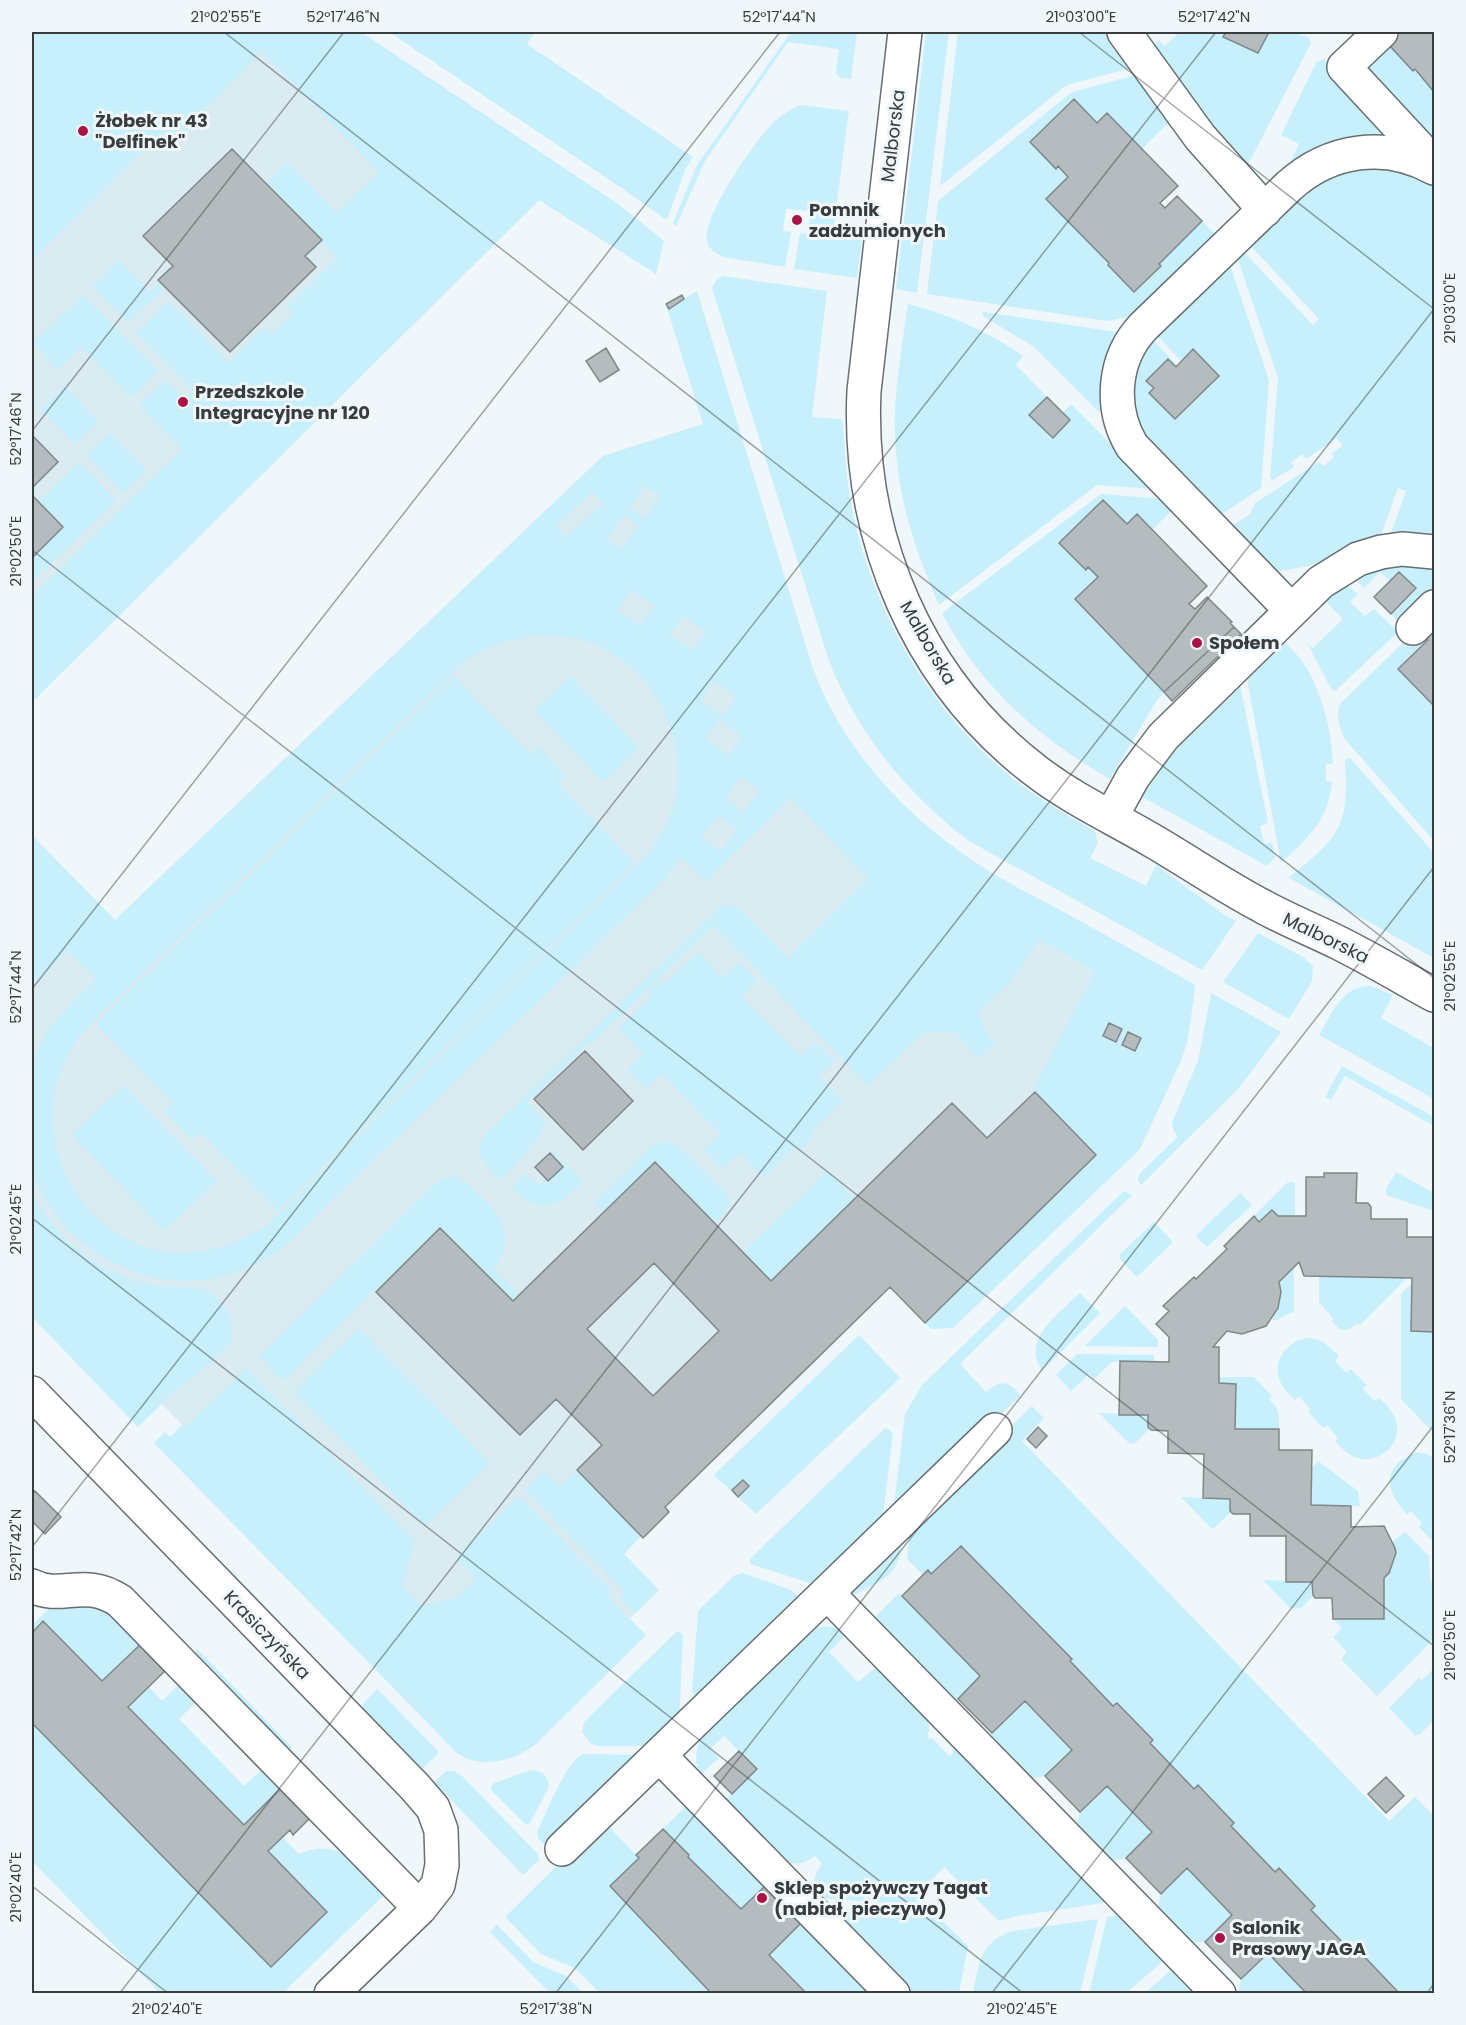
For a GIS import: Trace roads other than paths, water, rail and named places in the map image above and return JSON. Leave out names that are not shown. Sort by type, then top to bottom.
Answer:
[{"type":"street","name":"Malborska","points":[[905,32],[863,413],[866,471],[880,538],[896,585],[911,618],[939,668],[970,708],[1013,752],[1037,772],[1260,905],[1353,950],[1434,995]]},
{"type":"street","points":[[1124,32],[1200,137],[1265,210]]},
{"type":"street","points":[[1381,32],[1344,67],[1434,166]]},
{"type":"street","points":[[1291,610],[1137,452],[1121,425],[1117,397],[1122,363],[1140,330],[1307,172],[1326,161],[1348,154],[1372,151],[1413,158],[1434,166]]},
{"type":"street","points":[[1111,817],[1133,777],[1163,737],[1321,582],[1358,559],[1381,552],[1402,549],[1434,552]]},
{"type":"street","name":"Krasiczyńska","points":[[32,1393],[424,1796],[433,1808],[438,1822],[443,1856],[440,1880],[424,1904],[332,1994]]},
{"type":"street","points":[[562,1849],[995,1430]]},
{"type":"street","points":[[32,1586],[41,1590],[57,1591],[90,1589],[101,1591],[120,1601],[424,1904]]},
{"type":"street","points":[[827,1593],[1219,1994]]},
{"type":"street","points":[[659,1755],[893,1994]]},
{"type":"place","name":"Żłobek nr 43 \"Delfinek\"","points":[[83,131]]},
{"type":"place","name":"Pomnik zadżumionych","points":[[797,220]]},
{"type":"place","name":"Przedszkole Integracyjne nr 120","points":[[183,402]]},
{"type":"place","name":"Społem","points":[[1197,643]]},
{"type":"place","name":"Sklep spożywczy Tagat (nabiał, pieczywo)","points":[[762,1898]]},
{"type":"place","name":"Salonik Prasowy JAGA","points":[[1220,1938]]}]
